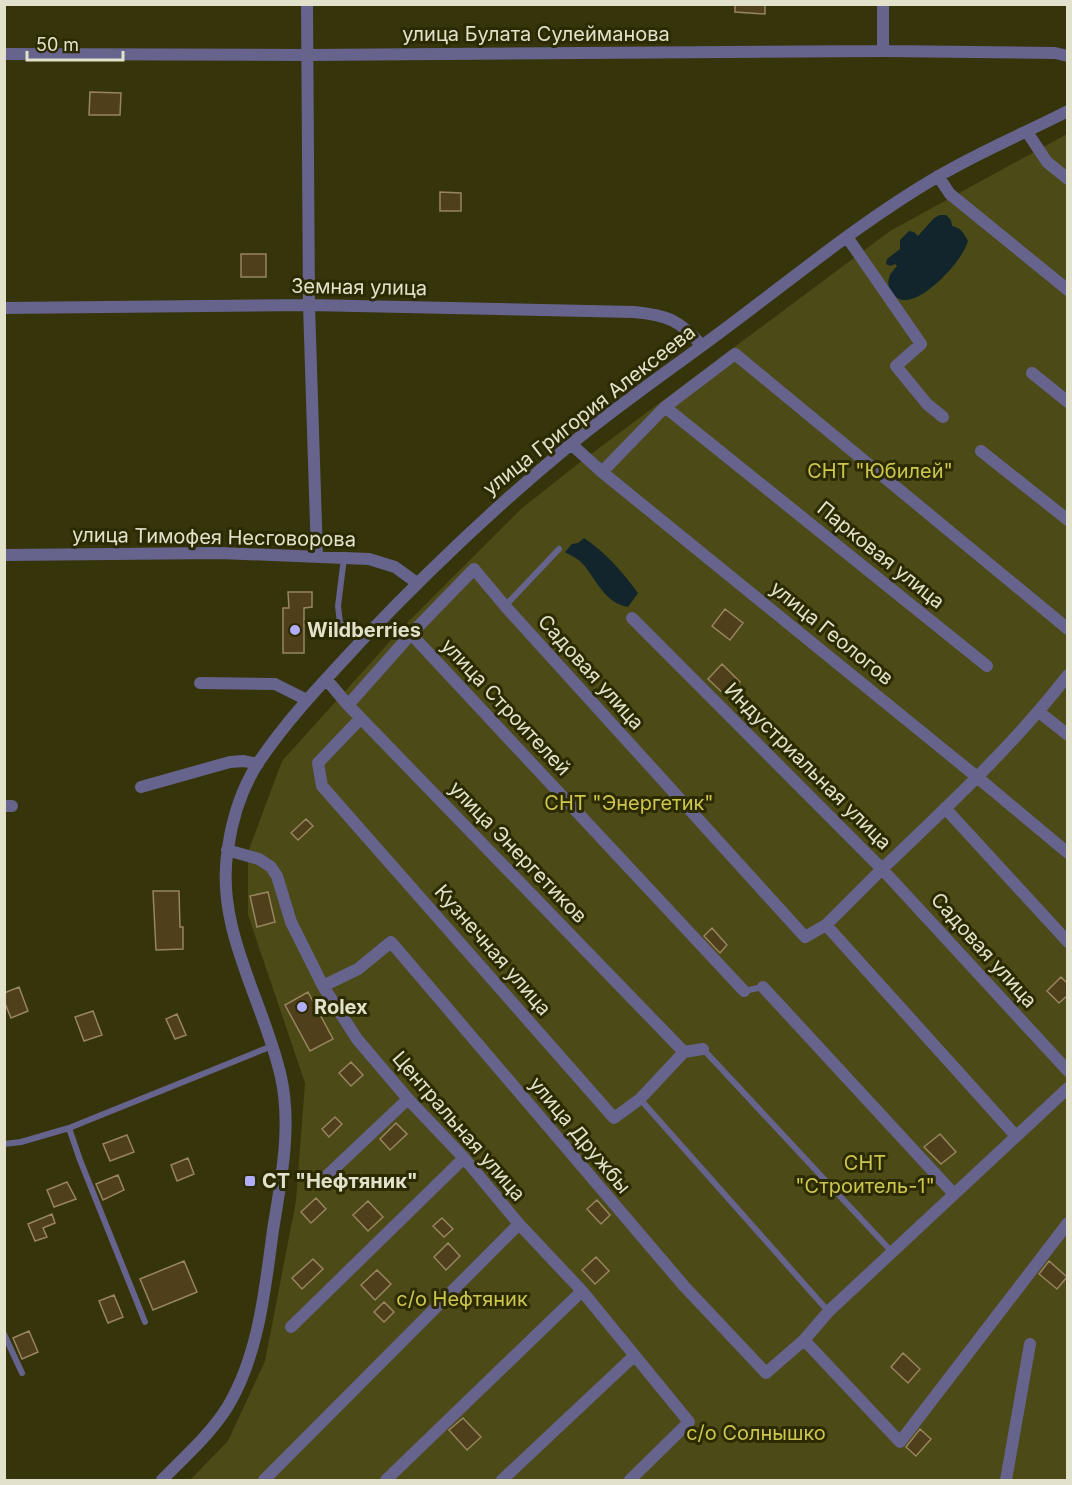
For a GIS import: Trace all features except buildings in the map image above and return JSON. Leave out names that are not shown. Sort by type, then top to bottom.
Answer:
[{"type":"street","points":[[307,4],[309,305],[317,556]]},
{"type":"street","points":[[883,4],[884,51]]},
{"type":"street","name":"улица Булата Сулейманова","points":[[4,54],[307,55],[884,51],[1055,53],[1068,56]]},
{"type":"street","name":"улица Григория Алексеева","points":[[162,1480],[214,1425],[228,1406],[249,1359],[267,1274],[284,1157],[286,1119],[280,1075],[232,924],[225,886],[231,829],[247,784],[258,764],[307,700],[417,583],[486,517],[571,444],[847,237],[938,176],[1068,111]]},
{"type":"street","points":[[1027,132],[1047,162],[1068,179]]},
{"type":"street","points":[[938,176],[950,194],[1068,290]]},
{"type":"street","points":[[847,237],[921,344],[896,366],[927,404],[943,417]]},
{"type":"street","name":"Земная улица","points":[[4,308],[309,305],[644,313],[671,318],[688,330],[702,346]]},
{"type":"street","points":[[602,472],[665,407],[735,354],[1068,629]]},
{"type":"street","points":[[1032,373],[1068,402]]},
{"type":"street","name":"Парковая улица","points":[[665,407],[987,666]]},
{"type":"street","name":"улица Геологов","points":[[571,444],[974,779],[1068,853]]},
{"type":"street","points":[[981,451],[1068,520]]},
{"type":"street","name":"улица Тимофея Несговорова","points":[[4,555],[220,553],[369,559],[395,567],[417,583]]},
{"type":"street","name":"Садовая улица","points":[[348,705],[411,634],[474,569],[805,937]]},
{"type":"street","name":"Индустриальная улица","points":[[632,618],[882,868],[826,925],[805,937]]},
{"type":"street","name":"улица Строителей","points":[[411,634],[744,991]]},
{"type":"street","points":[[882,868],[945,808],[1039,712],[1068,675]]},
{"type":"street","name":"улица Энергетиков","points":[[326,679],[348,705],[684,1052]]},
{"type":"street","points":[[200,683],[275,684],[307,700]]},
{"type":"street","points":[[1039,712],[1068,735]]},
{"type":"street","name":"Кузнечная улица","points":[[361,718],[318,763],[322,786],[614,1118],[640,1099],[684,1052]]},
{"type":"street","points":[[141,787],[230,762],[244,761],[258,764]]},
{"type":"street","points":[[945,808],[1068,942]]},
{"type":"street","name":"Центральная улица","points":[[227,850],[259,859],[271,867],[277,876],[291,922],[323,986],[357,1039],[408,1100],[464,1158],[519,1224],[582,1291],[688,1422],[630,1480]]},
{"type":"street","name":"Садовая улица","points":[[882,868],[1068,1071]]},
{"type":"street","points":[[826,925],[1016,1136]]},
{"type":"street","name":"улица Дружбы","points":[[323,986],[358,969],[391,942],[684,1286],[766,1372],[804,1340],[829,1311],[1068,1088]]},
{"type":"street","points":[[763,987],[954,1194]]},
{"type":"street","points":[[684,1052],[703,1049]]},
{"type":"street","points":[[319,1183],[408,1100]]},
{"type":"street","points":[[291,1327],[464,1158]]},
{"type":"street","points":[[804,1340],[900,1442],[1068,1223]]},
{"type":"street","points":[[264,1480],[519,1224]]},
{"type":"street","points":[[386,1480],[582,1291]]},
{"type":"street","points":[[1006,1480],[1030,1344]]},
{"type":"street","points":[[502,1480],[634,1356]]},
{"type":"lane","points":[[506,606],[558,549]]},
{"type":"lane","points":[[344,558],[338,606],[340,623],[360,643]]},
{"type":"lane","points":[[744,991],[763,987]]},
{"type":"lane","points":[[4,1144],[21,1142],[69,1128],[272,1047]]},
{"type":"lane","points":[[703,1049],[892,1252]]},
{"type":"lane","points":[[640,1099],[829,1311]]},
{"type":"lane","points":[[69,1128],[145,1323]]},
{"type":"lane","points":[[4,1334],[22,1374]]},
{"type":"green space","points":[[1067,134],[1067,1480],[190,1480],[228,1441],[265,1361],[296,1201],[305,1083],[248,915],[248,852],[282,761],[403,627],[521,509],[579,463],[890,231]]},
{"type":"water","points":[[946,215],[951,220],[952,226],[963,233],[968,241],[965,249],[952,268],[934,286],[914,298],[902,300],[892,293],[889,286],[890,275],[897,266],[886,264],[887,259],[900,249],[900,240],[909,231],[918,236],[934,218]]},
{"type":"water","points":[[584,538],[613,563],[638,593],[628,607],[613,601],[581,562],[565,552],[572,544]]},
{"type":"place","name":"Wildberries","points":[[295,630]]},
{"type":"place","name":"Rolex","points":[[302,1007]]},
{"type":"place","name":"СТ \"Нефтяник\"","points":[[250,1181]]},
{"type":"park label","name":"СНТ \"Юбилей\"","points":[[880,471]]},
{"type":"park label","name":"СНТ \"Энергетик\"","points":[[629,803]]},
{"type":"park label","name":"СНТ \"Строитель-1\"","points":[[865,1174]]},
{"type":"park label","name":"с/о Нефтяник","points":[[462,1299]]},
{"type":"park label","name":"с/о Солнышко","points":[[756,1433]]}]
